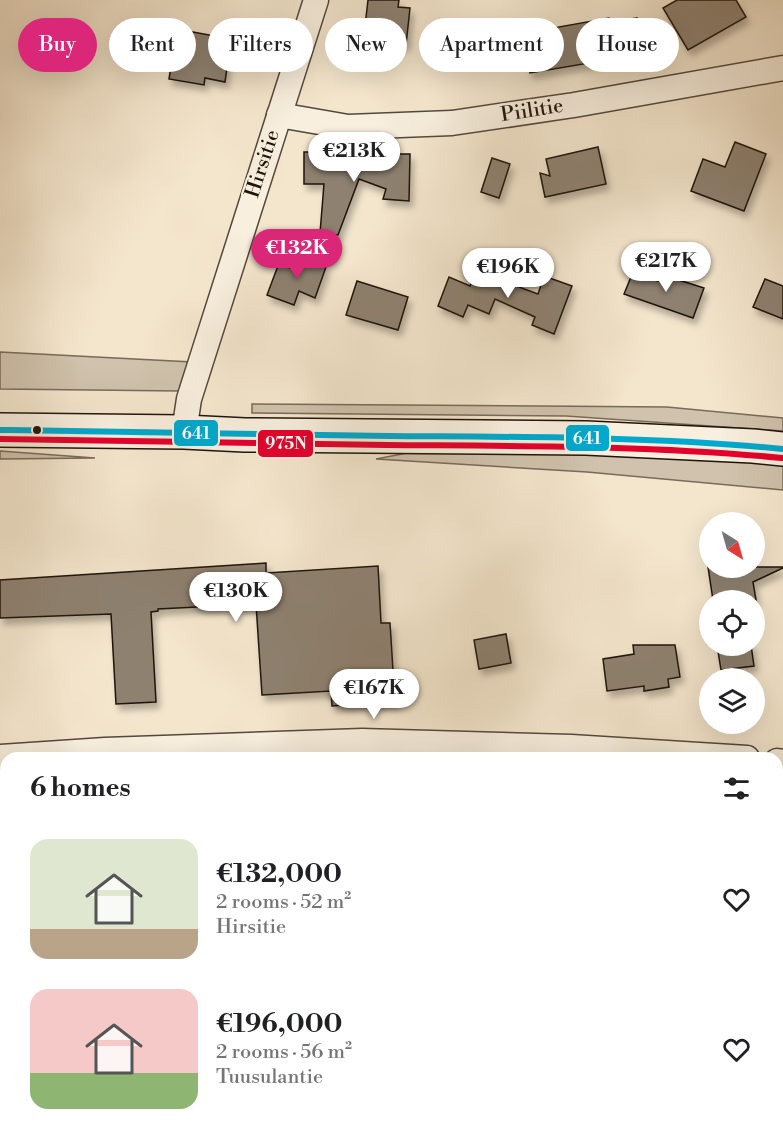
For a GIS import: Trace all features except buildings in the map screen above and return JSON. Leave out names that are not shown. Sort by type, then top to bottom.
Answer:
[{"type":"main road","points":[[0,430],[586,438],[783,449]]},
{"type":"street","name":"Hirsitie","points":[[184,432],[189,399],[316,0]]},
{"type":"street","name":"Piilitie","points":[[279,115],[348,127],[452,123],[574,105],[783,68]]},
{"type":"street","points":[[75,752],[105,750],[273,751],[362,741],[672,752]]},
{"type":"shaded area","points":[[0,352],[192,362],[180,391],[0,389]]},
{"type":"shaded area","points":[[252,404],[667,407],[783,418],[783,431],[566,416],[252,413]]},
{"type":"shaded area","points":[[433,448],[580,449],[783,463],[783,490],[587,472],[376,459]]},
{"type":"shaded area","points":[[0,451],[95,458],[0,459]]},
{"type":"transit line","name":"641","points":[[0,430],[586,438],[783,449]]},
{"type":"transit line","name":"975N","points":[[0,439],[584,447],[782,458]]}]
